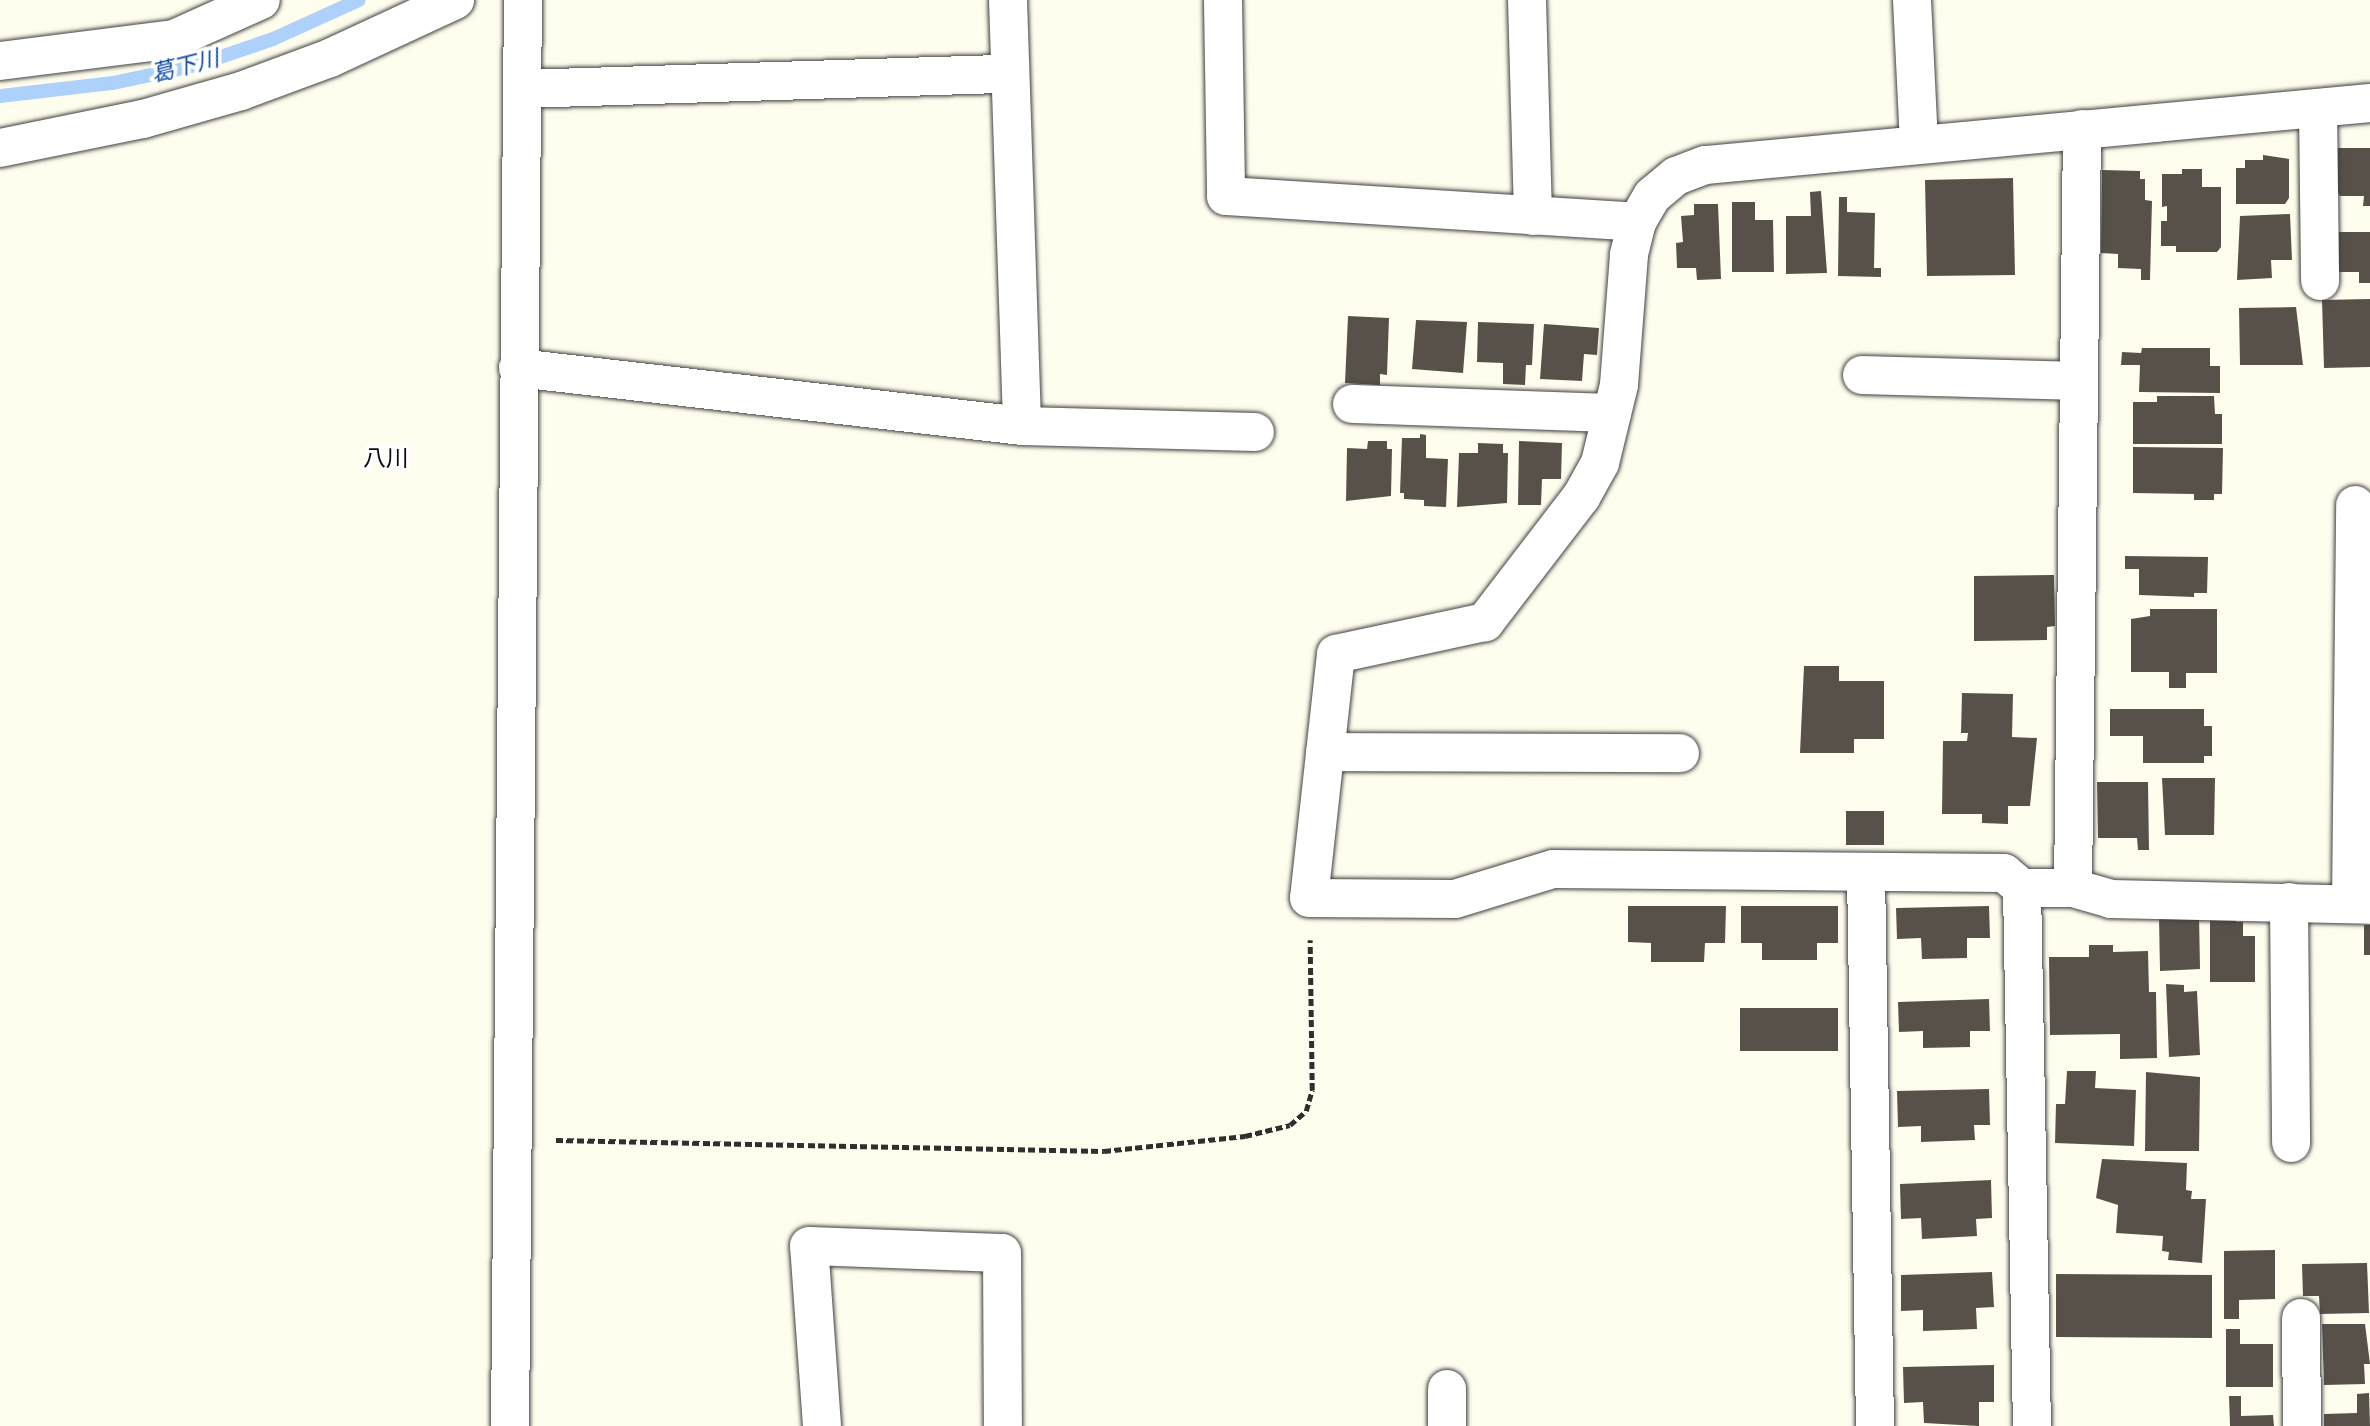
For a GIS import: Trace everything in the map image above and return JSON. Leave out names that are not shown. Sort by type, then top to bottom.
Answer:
[{"type":"street","points":[[0,61],[174,40],[200,12],[261,0]]},
{"type":"street","points":[[0,148],[143,119],[241,91],[330,58],[455,0]]},
{"type":"street","points":[[510,1426],[510,1139],[523,0]]},
{"type":"street","points":[[1008,0],[1022,426]]},
{"type":"street","points":[[1223,0],[1226,196],[1637,222]]},
{"type":"street","points":[[1527,0],[1533,216]]},
{"type":"street","points":[[1912,0],[1919,144]]},
{"type":"street","points":[[522,89],[1010,74]]},
{"type":"street","points":[[2355,505],[2361,904],[2111,899],[2073,888],[2022,888],[2004,873],[1553,869],[1455,899],[1309,898],[1336,654],[1485,622],[1581,497],[1600,463],[1619,384],[1629,255],[1637,222],[1652,196],[1675,176],[1705,165],[2370,103]]},
{"type":"street","points":[[2318,108],[2320,281]]},
{"type":"street","points":[[2073,888],[2082,129]]},
{"type":"street","points":[[518,368],[1022,426],[1255,432]]},
{"type":"street","points":[[1862,375],[2079,380]]},
{"type":"street","points":[[1352,404],[1612,412]]},
{"type":"street","points":[[1325,752],[1680,753]]},
{"type":"street","points":[[1866,872],[1875,1426]]},
{"type":"street","points":[[2022,888],[2032,1426]]},
{"type":"street","points":[[2288,902],[2291,1143]]},
{"type":"street","points":[[821,1426],[809,1246],[1002,1253],[1003,1426]]},
{"type":"street","points":[[2301,1318],[2302,1426]]},
{"type":"path","points":[[510,1139],[1104,1152],[1245,1136],[1290,1125],[1306,1111],[1312,1090],[1309,898]]},
{"type":"building","points":[[2336,148],[2370,148],[2370,206],[2363,206],[2364,196],[2340,196],[2336,190]]},
{"type":"building","points":[[2263,155],[2289,159],[2289,198],[2285,204],[2236,204],[2236,168],[2245,168],[2245,160],[2263,160]]},
{"type":"building","points":[[2182,169],[2202,169],[2202,187],[2221,187],[2221,247],[2217,252],[2176,252],[2176,246],[2161,246],[2161,221],[2167,221],[2167,206],[2162,207],[2162,174],[2182,174]]},
{"type":"building","points":[[2102,170],[2140,171],[2140,179],[2145,179],[2145,200],[2152,201],[2150,280],[2141,280],[2141,269],[2118,268],[2118,254],[2101,253]]},
{"type":"building","points":[[2013,178],[2015,275],[1927,276],[1925,180]]},
{"type":"building","points":[[1821,191],[1827,273],[1786,274],[1786,216],[1811,216],[1810,192]]},
{"type":"building","points":[[1839,197],[1847,197],[1847,212],[1875,213],[1874,268],[1881,268],[1881,277],[1838,276]]},
{"type":"building","points":[[1732,202],[1755,202],[1755,220],[1773,220],[1774,272],[1732,272]]},
{"type":"building","points":[[1694,204],[1718,204],[1721,279],[1697,280],[1696,268],[1677,268],[1676,243],[1683,242],[1681,216],[1694,215]]},
{"type":"building","points":[[2290,214],[2292,260],[2271,260],[2272,278],[2237,280],[2240,216]]},
{"type":"building","points":[[2337,232],[2370,232],[2370,283],[2359,283],[2359,272],[2338,272]]},
{"type":"building","points":[[2370,299],[2370,367],[2324,368],[2322,300]]},
{"type":"building","points":[[2296,307],[2303,365],[2240,365],[2239,308]]},
{"type":"building","points":[[1348,316],[1389,318],[1387,375],[1380,374],[1380,385],[1345,383]]},
{"type":"building","points":[[1416,320],[1467,322],[1463,373],[1412,369]]},
{"type":"building","points":[[1478,322],[1534,324],[1532,365],[1526,365],[1525,385],[1503,384],[1503,363],[1477,362]]},
{"type":"building","points":[[1544,324],[1599,328],[1597,355],[1584,354],[1582,381],[1540,379]]},
{"type":"building","points":[[2142,348],[2210,348],[2210,366],[2220,366],[2220,393],[2139,392],[2140,365],[2121,365],[2122,352],[2141,353]]},
{"type":"building","points":[[2157,396],[2214,396],[2215,414],[2222,414],[2222,444],[2133,444],[2133,402],[2157,402]]},
{"type":"building","points":[[1420,434],[1426,435],[1426,458],[1448,459],[1446,507],[1424,506],[1424,500],[1404,499],[1404,493],[1400,493],[1402,438],[1420,438]]},
{"type":"building","points":[[1368,441],[1387,441],[1387,449],[1392,449],[1391,496],[1346,501],[1347,448],[1367,449]]},
{"type":"building","points":[[1519,441],[1562,443],[1561,479],[1542,479],[1541,505],[1518,505]]},
{"type":"building","points":[[1478,443],[1503,444],[1503,453],[1508,453],[1507,503],[1457,507],[1459,453],[1478,453]]},
{"type":"building","points":[[2133,447],[2223,448],[2222,494],[2214,494],[2214,500],[2194,500],[2194,494],[2133,493]]},
{"type":"building","points":[[2125,556],[2208,557],[2207,593],[2194,593],[2194,597],[2139,595],[2139,569],[2125,569]]},
{"type":"building","points":[[2054,575],[2055,626],[2047,627],[2047,640],[1974,641],[1974,576]]},
{"type":"building","points":[[2150,609],[2217,609],[2217,673],[2186,673],[2186,688],[2169,688],[2169,672],[2131,672],[2131,619],[2150,616]]},
{"type":"building","points":[[1804,666],[1839,666],[1839,681],[1884,681],[1884,739],[1854,739],[1854,753],[1800,753]]},
{"type":"building","points":[[1962,693],[2013,694],[2012,737],[2037,738],[2030,806],[2008,806],[2008,824],[1982,823],[1982,814],[1942,814],[1943,741],[1967,741],[1968,733],[1961,733]]},
{"type":"building","points":[[2110,709],[2204,709],[2204,726],[2212,726],[2212,756],[2204,756],[2204,763],[2143,763],[2143,736],[2110,736]]},
{"type":"building","points":[[2162,778],[2215,778],[2214,835],[2165,835]]},
{"type":"building","points":[[2097,782],[2148,782],[2149,850],[2138,850],[2137,838],[2098,838]]},
{"type":"building","points":[[1846,811],[1884,811],[1884,845],[1846,845]]},
{"type":"building","points":[[1628,906],[1726,906],[1725,943],[1705,943],[1704,962],[1651,962],[1651,943],[1628,942]]},
{"type":"building","points":[[1741,906],[1838,906],[1838,943],[1817,943],[1817,960],[1762,960],[1762,943],[1741,943]]},
{"type":"building","points":[[1989,906],[1990,938],[1967,938],[1967,958],[1922,959],[1921,938],[1897,939],[1896,908]]},
{"type":"building","points":[[2199,915],[2200,969],[2160,971],[2159,917]]},
{"type":"building","points":[[2210,918],[2236,918],[2236,922],[2243,922],[2243,936],[2255,936],[2255,982],[2210,982]]},
{"type":"building","points":[[2364,925],[2370,925],[2370,955],[2364,955]]},
{"type":"building","points":[[2089,945],[2113,945],[2113,952],[2148,951],[2149,992],[2156,992],[2157,1058],[2120,1059],[2120,1034],[2050,1035],[2049,957],[2089,957]]},
{"type":"building","points":[[2166,984],[2184,985],[2184,992],[2197,991],[2200,1055],[2169,1057]]},
{"type":"building","points":[[1989,999],[1990,1031],[1970,1031],[1970,1047],[1923,1048],[1923,1031],[1899,1032],[1898,1002]]},
{"type":"building","points":[[1740,1008],[1838,1008],[1838,1051],[1740,1051]]},
{"type":"building","points":[[2067,1071],[2096,1071],[2095,1088],[2136,1090],[2134,1146],[2055,1143],[2056,1104],[2065,1104]]},
{"type":"building","points":[[2146,1072],[2200,1077],[2199,1151],[2145,1151]]},
{"type":"building","points":[[1989,1089],[1990,1125],[1974,1125],[1975,1140],[1921,1142],[1921,1126],[1898,1127],[1897,1091]]},
{"type":"building","points":[[2102,1159],[2187,1163],[2186,1190],[2192,1191],[2191,1199],[2206,1199],[2202,1263],[2168,1260],[2169,1252],[2162,1251],[2163,1236],[2116,1233],[2118,1205],[2096,1198]]},
{"type":"building","points":[[1991,1180],[1992,1218],[1976,1219],[1977,1236],[1922,1239],[1921,1218],[1901,1219],[1900,1184]]},
{"type":"building","points":[[2275,1250],[2275,1299],[2239,1300],[2239,1319],[2224,1319],[2224,1251]]},
{"type":"building","points":[[2367,1263],[2369,1313],[2320,1314],[2319,1296],[2303,1296],[2302,1264]]},
{"type":"building","points":[[1992,1272],[1994,1307],[1976,1308],[1977,1329],[1923,1331],[1923,1310],[1901,1311],[1901,1275]]},
{"type":"building","points":[[2056,1274],[2212,1275],[2212,1338],[2056,1337]]},
{"type":"building","points":[[2322,1324],[2365,1324],[2370,1364],[2364,1364],[2365,1384],[2324,1385]]},
{"type":"building","points":[[2226,1329],[2240,1329],[2240,1344],[2273,1344],[2273,1387],[2226,1387]]},
{"type":"building","points":[[1994,1365],[1994,1402],[1979,1402],[1979,1426],[1924,1423],[1923,1402],[1904,1403],[1903,1367]]},
{"type":"building","points":[[2369,1393],[2370,1426],[2324,1426],[2324,1414],[2357,1413],[2357,1394]]},
{"type":"building","points":[[2229,1396],[2241,1396],[2241,1416],[2273,1415],[2274,1426],[2230,1426]]},
{"type":"waterway","name":"葛下川","points":[[0,96],[113,83],[197,65],[273,39],[359,0]]},
{"type":"district","name":"八川","points":[[386,458]]}]
